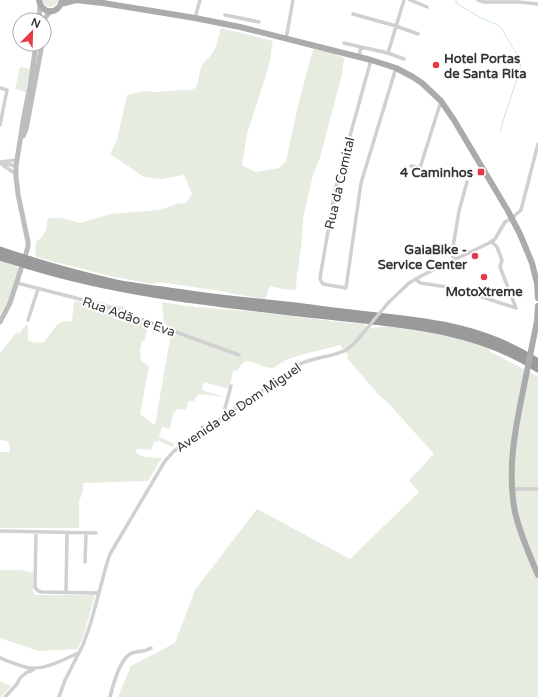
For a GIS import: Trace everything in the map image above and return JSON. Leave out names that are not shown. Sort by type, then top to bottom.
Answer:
[{"type":"highway","points":[[0,250],[17,259]]},
{"type":"highway","points":[[0,257],[17,259],[81,281],[146,294],[208,303],[406,326],[449,333],[472,339],[507,352],[538,370]]},
{"type":"highway","points":[[30,263],[117,283],[147,288],[209,297],[411,319],[446,325],[493,338],[538,362]]},
{"type":"main road","points":[[39,2],[42,8],[50,12],[59,8],[62,2],[75,0],[103,2],[240,27],[359,56],[396,68],[413,77],[422,83],[441,101],[454,120],[512,218],[533,267],[537,282],[538,298]]},
{"type":"main road","points":[[39,2],[40,12]]},
{"type":"main road","points":[[0,322],[10,303],[27,251],[28,242],[18,194],[16,174],[35,52]]},
{"type":"main road","points":[[20,147],[26,129],[40,52]]},
{"type":"main road","points":[[538,306],[537,321],[514,437],[511,461],[515,512],[520,530],[538,575]]},
{"type":"street","points":[[195,18],[200,0]]},
{"type":"street","points":[[286,39],[293,0]]},
{"type":"street","points":[[388,53],[404,0]]},
{"type":"street","points":[[410,0],[427,7]]},
{"type":"street","points":[[479,0],[484,2],[519,1],[538,4]]},
{"type":"street","points":[[353,14],[418,34]]},
{"type":"street","points":[[225,15],[259,22]]},
{"type":"street","points":[[240,27],[242,19]]},
{"type":"street","points":[[344,43],[388,53],[404,59]]},
{"type":"street","points":[[359,56],[361,47]]},
{"type":"street","name":"Rua da Comital","points":[[371,60],[336,186],[320,278],[323,284],[346,288],[361,183],[396,68]]},
{"type":"street","points":[[0,88],[7,90],[0,125]]},
{"type":"street","points":[[411,166],[420,168],[441,101]]},
{"type":"street","points":[[416,279],[420,283],[447,287],[516,308],[500,266],[502,260],[497,247],[492,242],[505,222],[521,210],[538,144]]},
{"type":"street","points":[[0,162],[17,163]]},
{"type":"street","points":[[0,162],[16,174]]},
{"type":"street","points":[[454,259],[452,253],[459,211],[467,182]]},
{"type":"street","name":"Avenida de Dom Miguel","points":[[59,697],[91,622],[110,554],[165,461],[174,450],[300,364],[348,349],[388,303],[409,284],[454,259],[492,242]]},
{"type":"street","points":[[533,267],[538,278]]},
{"type":"street","name":"Rua Adão e Eva","points":[[17,283],[99,304],[239,355]]},
{"type":"street","points":[[28,320],[38,289]]},
{"type":"street","points":[[224,416],[231,386]]},
{"type":"street","points":[[512,489],[538,489]]},
{"type":"street","points":[[0,531],[96,533]]},
{"type":"street","points":[[36,532],[35,587],[38,591],[98,593]]},
{"type":"street","points":[[66,592],[67,532]]},
{"type":"street","points":[[85,562],[86,533]]},
{"type":"street","points":[[110,697],[122,663],[127,657],[130,654],[151,648]]},
{"type":"street","points":[[0,658],[29,668],[39,668],[79,653]]},
{"type":"street","points":[[5,697],[17,684],[20,678],[35,668]]},
{"type":"shaded area","points":[[42,0],[58,1],[57,4],[50,7],[45,5]]},
{"type":"shaded area","points":[[221,28],[273,41],[267,72],[247,134],[242,165],[256,172],[279,168],[286,162],[298,106],[313,49],[330,52],[344,58],[342,74],[320,158],[313,175],[303,218],[296,290],[270,286],[265,299],[159,282],[152,284],[110,276],[36,257],[35,246],[46,230],[48,218],[62,218],[80,223],[111,214],[160,210],[176,204],[186,203],[192,194],[184,175],[161,179],[144,177],[110,154],[117,140],[127,95],[143,91],[155,92],[194,89],[198,84],[202,65],[211,55]]},
{"type":"shaded area","points":[[20,67],[30,69],[26,92],[15,89]]},
{"type":"shaded area","points":[[0,260],[19,268],[8,301],[0,315]]},
{"type":"shaded area","points":[[74,301],[100,306],[99,301],[113,306],[123,306],[135,319],[148,324],[145,340],[142,341],[140,349],[141,361],[149,366],[140,414],[155,425],[172,333],[164,322],[162,302],[363,324],[372,328],[392,327],[439,334],[460,339],[490,350],[489,351],[538,377],[538,697],[118,697],[131,666],[175,643],[195,590],[257,509],[350,559],[419,492],[409,480],[434,454],[391,406],[377,393],[347,358],[348,355],[340,345],[297,356],[272,368],[246,361],[237,371],[233,371],[229,389],[204,382],[202,389],[225,397],[200,394],[194,401],[188,402],[186,410],[178,409],[173,413],[170,429],[162,427],[159,437],[175,444],[172,447],[159,441],[154,442],[151,450],[136,449],[136,452],[141,456],[162,458],[148,481],[83,483],[83,490],[79,502],[79,528],[0,528],[0,452],[10,452],[9,442],[0,440],[0,353],[17,332],[19,334],[26,325],[28,325],[28,340],[32,342],[44,342],[59,324],[67,321],[72,322]]},
{"type":"shaded area","points":[[0,570],[22,570],[33,573],[33,592],[35,595],[95,595],[84,634],[78,649],[39,651],[0,638]]},
{"type":"shaded area","points":[[0,681],[11,686],[1,697],[0,697]]},
{"type":"waterway","points":[[456,0],[456,3],[479,17],[498,25],[518,55],[521,63],[500,132]]},
{"type":"place","name":"Hotel Portas de Santa Rita","points":[[436,65]]},
{"type":"place","name":"4 Caminhos","points":[[481,172]]},
{"type":"place","name":"GaiaBike - Service Center","points":[[475,256]]},
{"type":"place","name":"MotoXtreme","points":[[484,277]]}]
